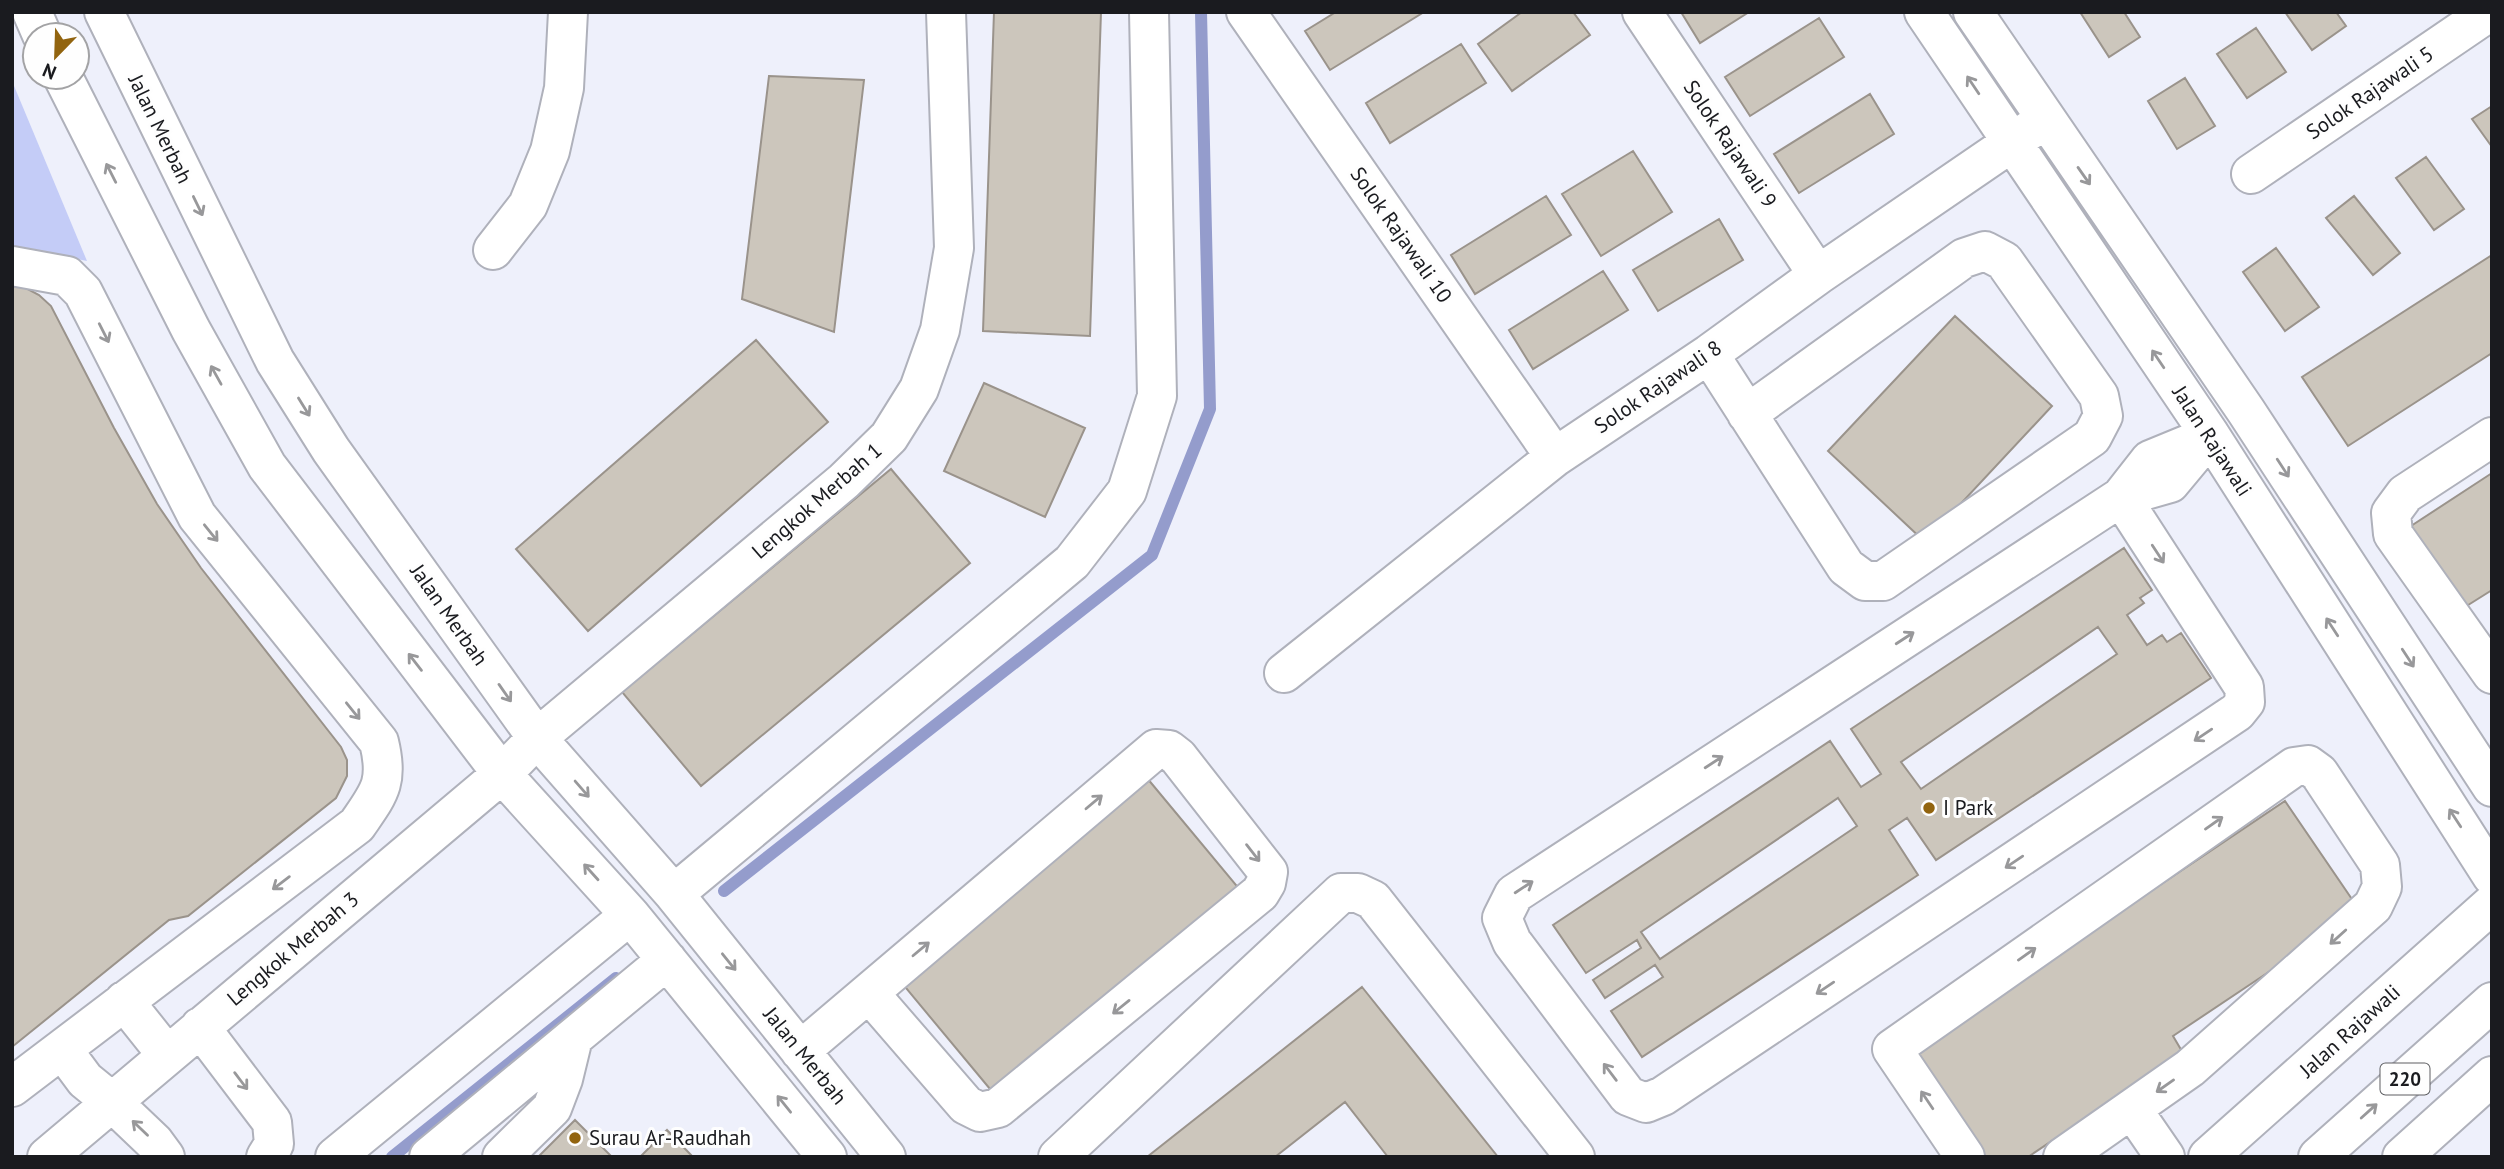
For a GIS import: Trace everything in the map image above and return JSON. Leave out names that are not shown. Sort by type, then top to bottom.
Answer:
[{"type":"street","name":"Jalan Merbah","points":[[104,12],[275,361],[331,450],[537,738],[674,894],[886,1157]]},
{"type":"street","points":[[493,250],[528,205],[550,151],[564,88],[568,12]]},
{"type":"street","name":"Lengkok Merbah 1","points":[[537,738],[844,481],[889,437],[919,389],[940,330],[954,248],[946,12]]},
{"type":"street","points":[[674,894],[1072,562],[1127,491],[1157,396],[1149,12]]},
{"type":"street","name":"Solok Rajawali 10","points":[[1247,12],[1555,457]]},
{"type":"street","name":"Solok Rajawali 9","points":[[1642,12],[1818,275]]},
{"type":"street","name":"Jalan Rajawali","points":[[1924,12],[2210,435],[2492,876]]},
{"type":"street","name":"Jalan Rajawali","points":[[1973,12],[2246,411],[2492,787]]},
{"type":"street","name":"Solok Rajawali 5","points":[[2251,174],[2489,12]]},
{"type":"street","points":[[70,91],[191,330],[267,466],[502,774],[631,915],[827,1157]]},
{"type":"street","name":"Solok Rajawali 8","points":[[1284,673],[1555,457],[1709,354],[1818,275],[2046,119]]},
{"type":"street","points":[[1709,354],[1747,414],[1846,567],[1865,581],[1883,581],[2092,437],[2103,416],[2099,396],[2004,261],[1985,251],[1964,258],[1747,414]]},
{"type":"street","points":[[12,266],[67,276],[83,292],[197,516],[379,742],[385,765],[379,794],[357,825],[12,1087]]},
{"type":"street","points":[[2120,497],[2244,687],[2245,702],[2237,712],[1663,1097],[1646,1103],[1628,1096],[1512,942],[1502,918],[1514,894],[2120,497],[2170,484],[2210,435],[2246,411]]},
{"type":"street","points":[[2492,437],[2405,494],[2391,513],[2393,534],[2492,674]]},
{"type":"street","name":"Lengkok Merbah 3","points":[[47,1157],[502,774],[537,738]]},
{"type":"street","points":[[800,1051],[1156,749],[1169,750],[1178,757],[1268,872],[1260,893],[998,1108],[981,1112],[966,1105],[869,993]]},
{"type":"street","points":[[1965,1157],[1892,1049],[2294,767],[2308,765],[2319,773],[2380,865],[2382,887],[2374,906],[2190,1068],[2063,1157]]},
{"type":"street","points":[[1058,1157],[1341,893],[1358,893],[1373,900],[1575,1157]]},
{"type":"street","name":"Jalan Rajawali","points":[[2208,1157],[2492,904]]},
{"type":"street","points":[[335,1157],[631,915]]},
{"type":"street","points":[[429,1157],[667,960]]},
{"type":"street","points":[[124,1001],[167,1055]]},
{"type":"street","name":"220","points":[[2318,1157],[2492,1002]]},
{"type":"street","points":[[200,1027],[272,1122],[274,1144],[266,1157]]},
{"type":"street","points":[[502,1157],[552,1108],[563,1079],[573,1038]]},
{"type":"street","points":[[62,1049],[85,1080],[154,1142],[165,1157]]},
{"type":"street","name":"220","points":[[2402,1157],[2492,1076]]},
{"type":"street","points":[[2132,1109],[2165,1157]]},
{"type":"shaded area","points":[[12,81],[87,261],[12,246]]},
{"type":"building","points":[[994,12],[1101,12],[1090,336],[983,331]]},
{"type":"building","points":[[1336,12],[1424,12],[1330,70],[1305,31]]},
{"type":"building","points":[[1522,12],[1573,12],[1590,35],[1512,91],[1478,44]]},
{"type":"building","points":[[1681,12],[1749,12],[1700,43]]},
{"type":"building","points":[[2080,12],[2124,12],[2140,37],[2109,57]]},
{"type":"building","points":[[2285,12],[2336,12],[2346,26],[2312,50]]},
{"type":"building","points":[[1819,18],[1844,57],[1750,116],[1725,77]]},
{"type":"building","points":[[2256,28],[2286,72],[2247,98],[2217,54]]},
{"type":"building","points":[[1461,44],[1486,83],[1390,143],[1366,103]]},
{"type":"building","points":[[769,76],[864,80],[834,332],[742,299]]},
{"type":"building","points":[[2185,78],[2215,126],[2177,149],[2148,101]]},
{"type":"building","points":[[1870,94],[1894,134],[1799,193],[1774,154]]},
{"type":"building","points":[[2492,106],[2492,147],[2472,119]]},
{"type":"building","points":[[1633,151],[1672,212],[1601,256],[1562,194]]},
{"type":"building","points":[[2426,157],[2464,209],[2434,230],[2396,178]]},
{"type":"building","points":[[1546,196],[1571,235],[1475,294],[1451,255]]},
{"type":"building","points":[[2354,196],[2400,253],[2373,275],[2326,218]]},
{"type":"building","points":[[1719,219],[1743,260],[1658,311],[1633,270]]},
{"type":"building","points":[[2276,248],[2319,307],[2285,331],[2243,272]]},
{"type":"building","points":[[2492,255],[2492,353],[2348,446],[2302,377]]},
{"type":"building","points":[[1603,271],[1628,310],[1533,369],[1509,330]]},
{"type":"building","points":[[12,286],[24,287],[51,306],[157,504],[201,568],[341,747],[347,760],[347,776],[336,798],[188,916],[169,920],[12,1047]]},
{"type":"building","points":[[1955,316],[2052,406],[1925,542],[1828,451]]},
{"type":"building","points":[[756,340],[828,422],[588,631],[516,549]]},
{"type":"building","points":[[984,383],[1085,428],[1045,517],[944,471]]},
{"type":"building","points":[[891,469],[970,563],[701,786],[622,692]]},
{"type":"building","points":[[2492,473],[2492,590],[2465,607],[2411,526]]},
{"type":"building","name":"I Park","points":[[2124,548],[2152,590],[2140,598],[2144,603],[2127,615],[2147,645],[2162,635],[2167,642],[2181,633],[2211,678],[1936,860],[1907,818],[1889,830],[1918,875],[1642,1057],[1611,1011],[1663,977],[1655,965],[1605,998],[1593,980],[1641,948],[1637,940],[1586,973],[1553,925],[1830,741],[1861,787],[1881,774],[1851,729]],"holes":[[[2098,627],[2117,654],[1921,789],[1901,762]],[[1838,798],[1857,826],[1660,959],[1641,932]]]},
{"type":"building","points":[[1142,772],[1246,897],[1000,1101],[896,976]]},
{"type":"building","points":[[2285,801],[2360,911],[2173,1036],[2183,1053],[2028,1157],[1986,1157],[1914,1050]]},
{"type":"building","points":[[1362,987],[1498,1157],[1388,1157],[1345,1102],[1275,1157],[1147,1157]]},
{"type":"building","name":"Surau Ar-Raudhah","points":[[575,1120],[612,1157],[538,1157]]},
{"type":"building","name":"Surau Ar-Raudhah","points":[[667,1130],[693,1157],[640,1157]]},
{"type":"waterway","points":[[724,891],[1152,555],[1210,409],[1201,12]]},
{"type":"waterway","points":[[392,1157],[616,978]]},
{"type":"place","name":"I Park","points":[[1929,808]]},
{"type":"place","name":"Surau Ar-Raudhah","points":[[575,1138]]}]
